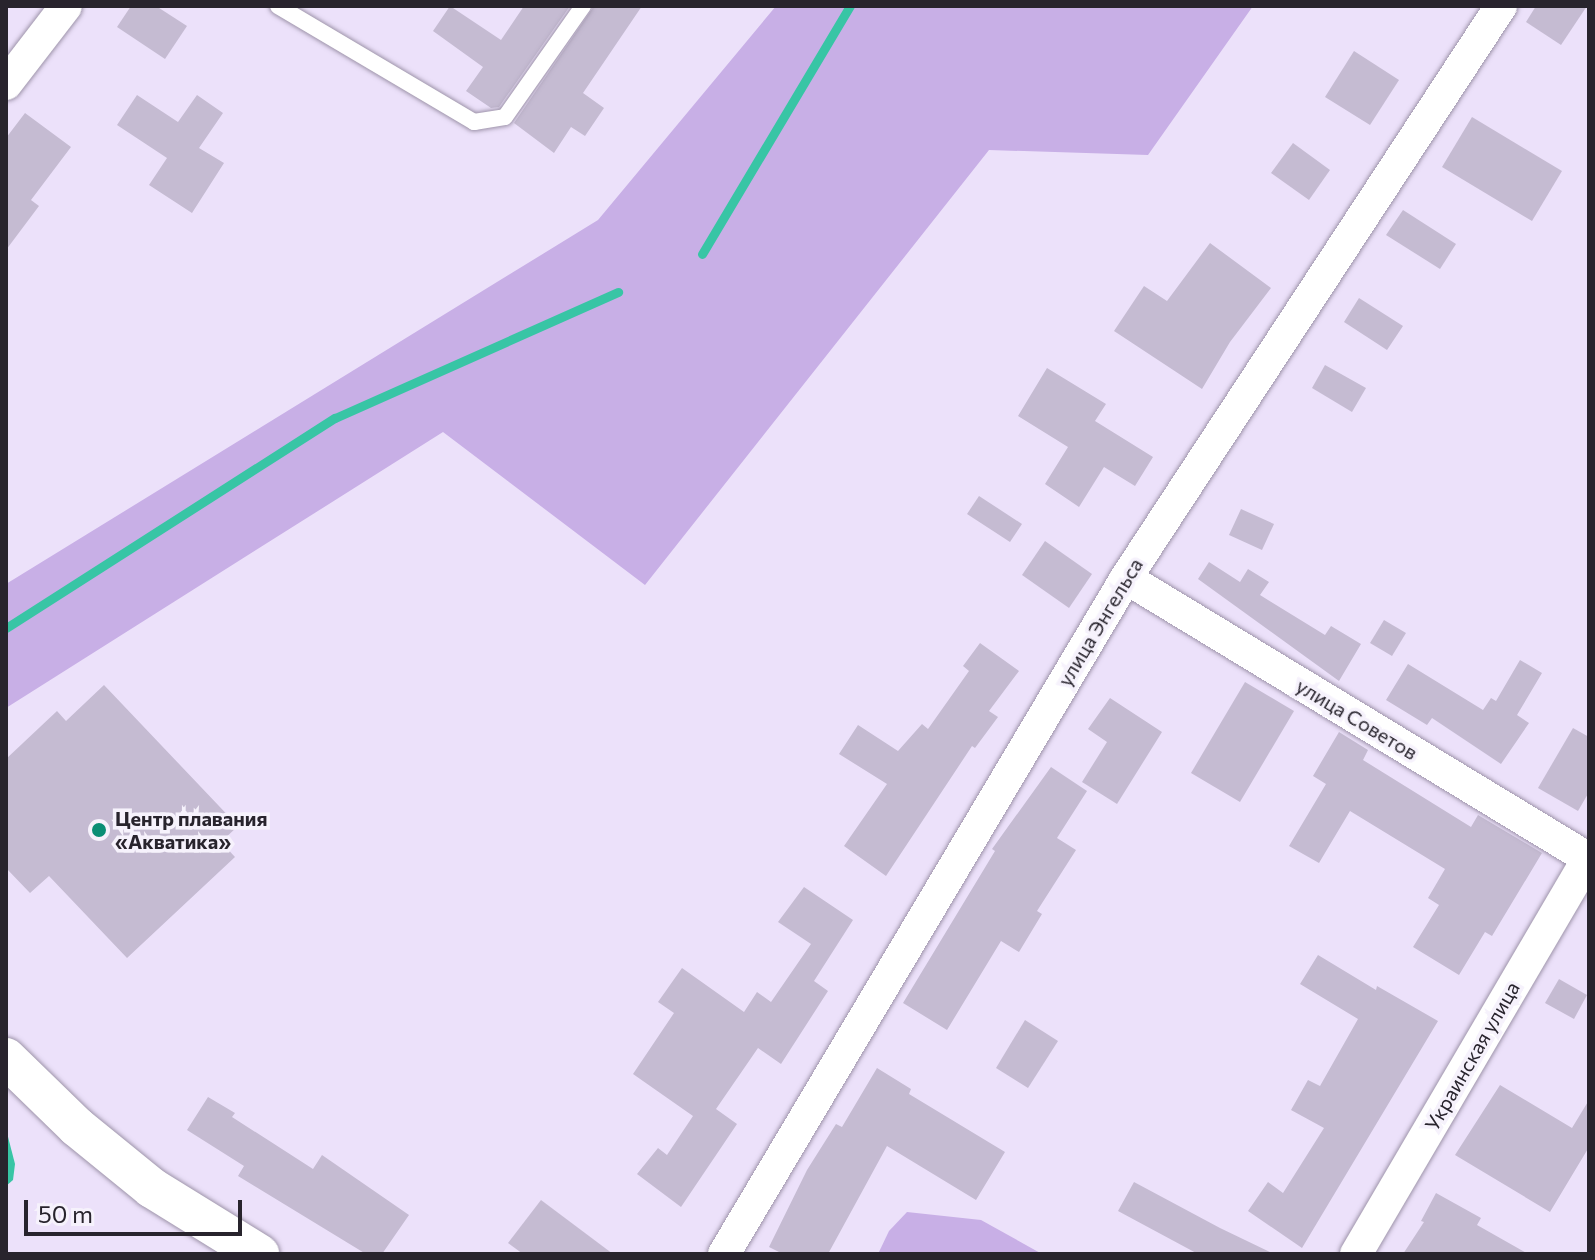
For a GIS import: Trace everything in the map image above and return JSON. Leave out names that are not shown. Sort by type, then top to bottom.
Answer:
[{"type":"street","points":[[6,84],[66,6]]},
{"type":"street","name":"улица Энгельса","points":[[724,1254],[1126,578],[1501,6]]},
{"type":"street","name":"улица Советов","points":[[1126,578],[1589,858]]},
{"type":"street","name":"Украинская улица","points":[[1356,1254],[1589,858]]},
{"type":"street","points":[[6,1058],[77,1127],[152,1188],[259,1254]]},
{"type":"lane","points":[[278,6],[474,122],[505,117],[583,6]]},
{"type":"shaded area","points":[[776,6],[1253,6],[1148,155],[989,150],[645,585],[443,432],[6,708],[6,584],[598,220]]},
{"type":"shaded area","points":[[6,1129],[15,1164],[13,1180],[6,1186]]},
{"type":"shaded area","points":[[907,1212],[981,1220],[1042,1254],[878,1254],[889,1231]]},
{"type":"building","points":[[131,6],[156,6],[187,26],[165,59],[117,27]]},
{"type":"building","points":[[450,6],[501,40],[524,6],[570,6],[499,107],[491,108],[466,91],[483,67],[433,31]]},
{"type":"building","points":[[594,6],[642,6],[583,93],[604,108],[585,136],[571,127],[554,153],[514,123]]},
{"type":"building","points":[[1536,6],[1587,6],[1561,45],[1526,22]]},
{"type":"building","points":[[1354,51],[1399,80],[1370,125],[1325,97]]},
{"type":"building","points":[[137,95],[178,122],[197,95],[223,113],[199,148],[224,163],[192,213],[149,185],[167,158],[117,125]]},
{"type":"building","points":[[25,113],[71,147],[31,200],[39,206],[6,250],[6,138]]},
{"type":"building","points":[[1472,117],[1562,171],[1532,221],[1442,167]]},
{"type":"building","points":[[1293,143],[1330,170],[1309,200],[1271,173]]},
{"type":"building","points":[[1403,210],[1456,244],[1440,269],[1386,235]]},
{"type":"building","points":[[1210,243],[1271,288],[1230,342],[1202,389],[1114,331],[1144,286],[1167,301]]},
{"type":"building","points":[[1359,298],[1403,326],[1387,350],[1344,322]]},
{"type":"building","points":[[1325,365],[1366,388],[1352,412],[1312,388]]},
{"type":"building","points":[[1047,368],[1106,404],[1095,421],[1153,457],[1135,486],[1104,467],[1079,507],[1045,484],[1068,447],[1018,416]]},
{"type":"building","points":[[979,496],[1022,524],[1010,542],[967,514]]},
{"type":"building","points":[[1241,509],[1274,524],[1262,550],[1229,535]]},
{"type":"building","points":[[1045,541],[1092,574],[1069,608],[1022,575]]},
{"type":"building","points":[[1209,562],[1240,582],[1248,569],[1269,582],[1260,595],[1325,635],[1331,626],[1361,644],[1339,681],[1198,579]]},
{"type":"building","points":[[1384,620],[1406,633],[1392,656],[1370,643]]},
{"type":"building","points":[[980,643],[1019,671],[989,711],[998,717],[975,748],[972,746],[886,876],[844,846],[887,784],[839,754],[858,725],[898,751],[922,724],[928,729],[969,671],[963,666]]},
{"type":"building","points":[[1520,660],[1542,673],[1517,715],[1529,723],[1501,764],[1432,718],[1427,725],[1386,700],[1408,664],[1483,710],[1491,698],[1496,701]]},
{"type":"building","points":[[1245,682],[1294,711],[1240,802],[1191,773]]},
{"type":"building","points":[[104,685],[238,826],[221,842],[235,857],[127,958],[49,876],[30,893],[6,868],[6,759],[57,711],[66,721]]},
{"type":"building","points":[[1110,698],[1162,732],[1117,804],[1082,782],[1107,742],[1088,729]]},
{"type":"building","points":[[1573,728],[1589,737],[1589,792],[1578,811],[1538,788]]},
{"type":"building","points":[[1339,732],[1368,750],[1363,760],[1471,827],[1478,815],[1542,853],[1492,936],[1485,932],[1459,975],[1413,947],[1439,905],[1428,898],[1445,869],[1350,811],[1319,863],[1289,846],[1326,784],[1313,776]]},
{"type":"building","points":[[1051,767],[1087,791],[1057,838],[1076,850],[1037,911],[1042,914],[1019,952],[1001,941],[947,1030],[903,1003],[995,851],[992,849]]},
{"type":"building","points":[[804,887],[853,920],[814,981],[828,991],[781,1064],[758,1048],[716,1109],[737,1124],[681,1207],[637,1174],[658,1148],[667,1155],[693,1116],[633,1074],[674,1013],[658,1002],[682,968],[744,1012],[757,992],[771,1002],[811,944],[778,922]]},
{"type":"building","points":[[1318,955],[1376,990],[1377,986],[1438,1021],[1302,1248],[1248,1211],[1268,1182],[1283,1193],[1324,1128],[1291,1110],[1308,1080],[1320,1086],[1358,1019],[1300,984]]},
{"type":"building","points":[[1559,979],[1587,995],[1574,1019],[1545,1003]]},
{"type":"building","points":[[1025,1020],[1058,1041],[1028,1088],[996,1068]]},
{"type":"building","points":[[877,1068],[911,1089],[909,1094],[1005,1152],[976,1200],[887,1146],[828,1254],[783,1254],[769,1247],[807,1170],[836,1124],[842,1127]]},
{"type":"building","points":[[1500,1085],[1572,1128],[1589,1100],[1589,1147],[1550,1212],[1455,1155]]},
{"type":"building","points":[[208,1097],[235,1113],[232,1117],[313,1169],[322,1155],[409,1215],[382,1254],[366,1254],[238,1176],[244,1166],[187,1130]]},
{"type":"building","points":[[1134,1182],[1274,1254],[1198,1254],[1118,1211]]},
{"type":"building","points":[[1436,1193],[1481,1218],[1477,1225],[1528,1254],[1403,1254],[1424,1222],[1421,1221]]},
{"type":"building","points":[[541,1200],[613,1254],[523,1254],[508,1243]]},
{"type":"waterway","points":[[702,254],[850,6]]},
{"type":"waterway","points":[[6,628],[335,418],[618,292]]},
{"type":"place","name":"Центр плавания «Акватика»","points":[[99,830]]}]
